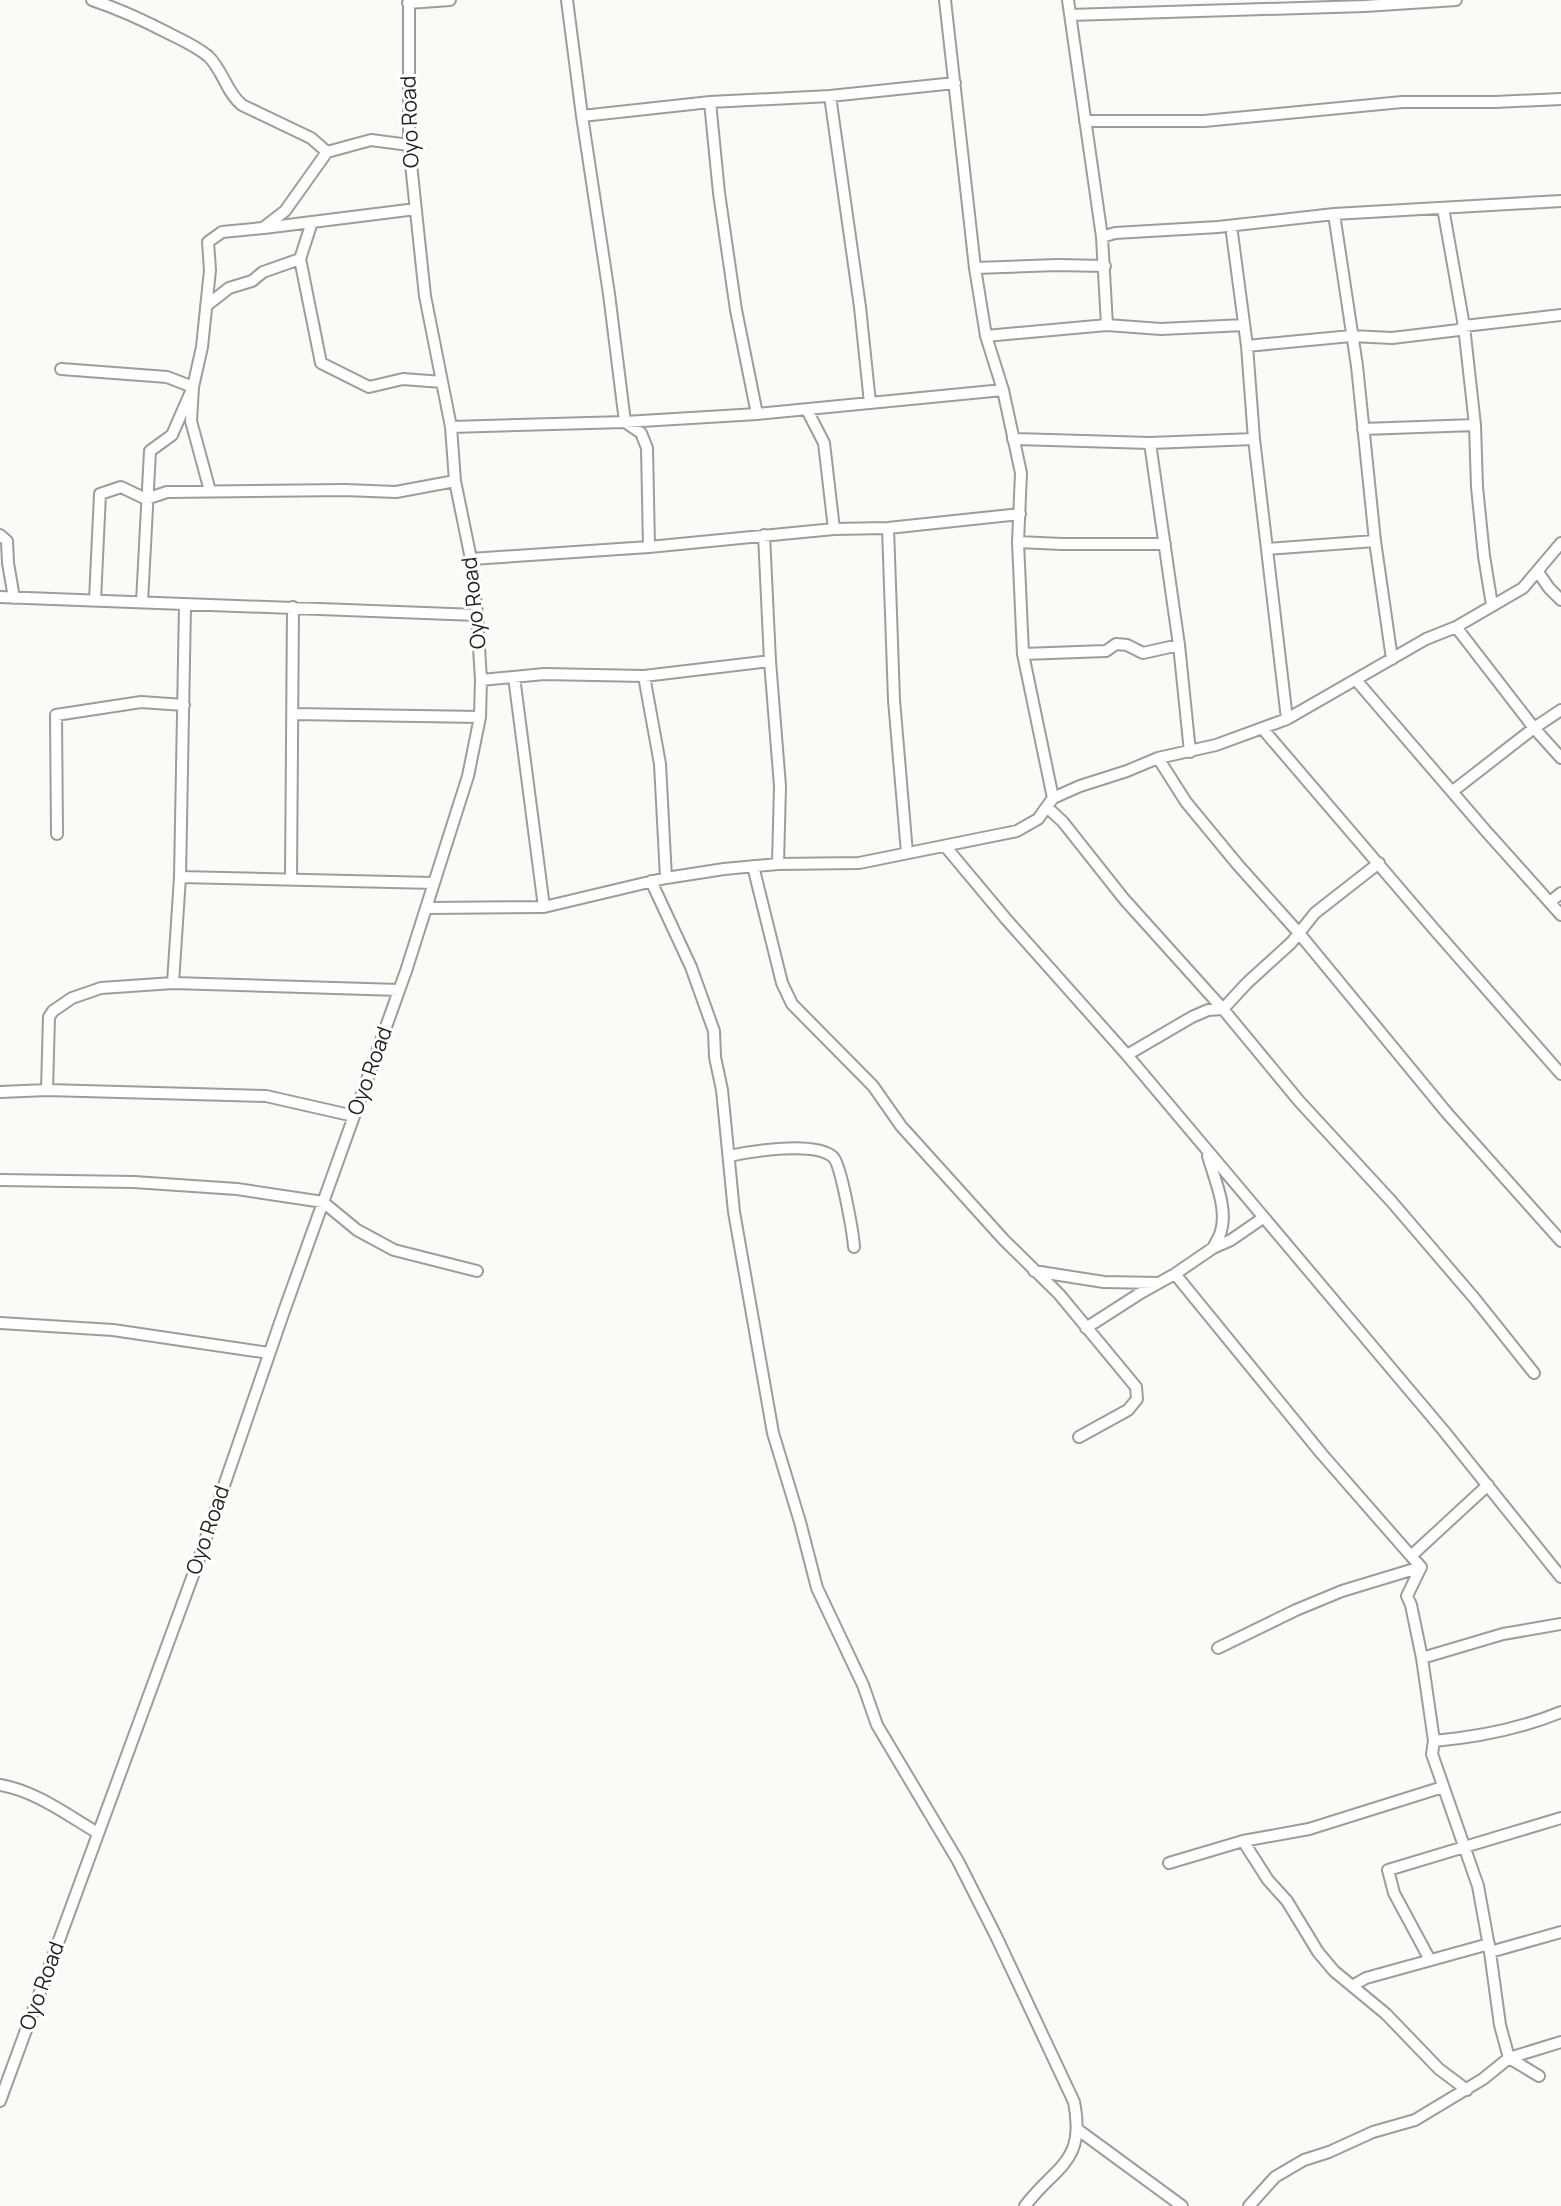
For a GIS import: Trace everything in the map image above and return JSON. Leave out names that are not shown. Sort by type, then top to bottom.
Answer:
[{"type":"street","points":[[92,0],[122,10],[195,46],[213,62],[234,99],[311,138],[327,152]]},
{"type":"street","points":[[408,2],[450,0]]},
{"type":"street","points":[[567,0],[625,422],[641,433],[646,448],[649,547]]},
{"type":"street","points":[[426,908],[544,907],[666,878],[778,864],[859,863],[1017,831],[1038,819],[1048,808],[1053,798],[1023,654],[1018,542],[1021,473],[1003,390],[986,336],[975,268],[945,0]]},
{"type":"street","points":[[1068,0],[1102,237],[1107,325]]},
{"type":"street","points":[[1070,15],[1213,12],[1456,0]]},
{"type":"street","name":"Oyo Road","points":[[0,2101],[196,1567],[269,1353],[399,990],[468,777],[480,717],[481,680],[471,559],[455,481],[451,427],[425,296],[408,145],[408,2]]},
{"type":"street","points":[[582,116],[710,102],[830,96],[955,83]]},
{"type":"street","points":[[830,96],[860,307],[870,403]]},
{"type":"street","points":[[1085,121],[1204,121],[1402,102],[1561,99]]},
{"type":"street","points":[[710,102],[736,310],[756,414]]},
{"type":"street","points":[[263,228],[285,210],[327,152],[371,140],[408,145]]},
{"type":"street","points":[[1102,237],[1115,233],[1218,227],[1334,214],[1561,201]]},
{"type":"street","points":[[1443,208],[1464,326],[1474,425],[1476,487],[1492,605]]},
{"type":"street","points":[[210,492],[191,421],[193,387],[202,347],[210,270],[208,242],[222,232],[416,209]]},
{"type":"street","points":[[1334,214],[1357,366],[1375,541],[1392,659]]},
{"type":"street","points":[[312,222],[300,259],[321,363],[369,387],[403,379],[442,382]]},
{"type":"street","points":[[1240,224],[1232,233],[1287,719]]},
{"type":"street","points":[[1218,227],[1232,233]]},
{"type":"street","points":[[206,306],[229,288],[252,281],[264,272],[300,259]]},
{"type":"street","points":[[975,268],[1105,266]]},
{"type":"street","points":[[1246,346],[1351,336],[1392,338],[1459,330],[1464,326],[1561,315]]},
{"type":"street","points":[[986,336],[1107,325],[1161,329],[1244,325]]},
{"type":"street","points":[[61,369],[167,376],[193,387]]},
{"type":"street","points":[[142,602],[150,451],[172,435],[193,387]]},
{"type":"street","points":[[451,427],[625,422],[756,414],[1003,390]]},
{"type":"street","points":[[807,410],[824,443],[834,529]]},
{"type":"street","points":[[1364,429],[1474,425]]},
{"type":"street","points":[[1013,439],[1150,443],[1254,439]]},
{"type":"street","points":[[1150,443],[1179,645],[1190,752]]},
{"type":"street","points":[[95,600],[100,494],[121,487],[146,499],[167,492],[345,490],[396,492],[455,481]]},
{"type":"street","points":[[471,559],[649,547],[834,529],[888,528],[1020,514]]},
{"type":"street","points":[[888,528],[894,700],[907,853]]},
{"type":"street","points":[[0,535],[7,541],[14,598]]},
{"type":"street","points":[[764,535],[770,661],[780,786],[778,864]]},
{"type":"street","points":[[1268,549],[1375,541]]},
{"type":"street","points":[[1018,542],[1165,544]]},
{"type":"street","points":[[1053,798],[1158,758],[1190,752],[1287,719],[1426,639],[1456,627],[1523,588],[1561,543]]},
{"type":"street","points":[[1538,572],[1561,600]]},
{"type":"street","points":[[0,597],[477,615]]},
{"type":"street","points":[[173,983],[180,877],[184,604]]},
{"type":"street","points":[[291,880],[293,608]]},
{"type":"street","points":[[1456,627],[1534,728],[1561,758]]},
{"type":"street","points":[[1023,654],[1106,651],[1116,644],[1127,645],[1143,653],[1179,645]]},
{"type":"street","points":[[481,680],[544,674],[644,676],[770,661]]},
{"type":"street","points":[[644,676],[660,764],[666,878]]},
{"type":"street","points":[[514,677],[544,907]]},
{"type":"street","points":[[1356,680],[1561,915]]},
{"type":"street","points":[[57,834],[56,715],[141,702],[184,705]]},
{"type":"street","points":[[1453,791],[1534,728],[1561,710]]},
{"type":"street","points":[[293,714],[480,717]]},
{"type":"street","points":[[1262,728],[1561,1074]]},
{"type":"street","points":[[1158,758],[1186,802],[1298,932],[1447,1113],[1561,1241]]},
{"type":"street","points":[[1048,808],[1063,822],[1124,899],[1223,1009],[1299,1101],[1392,1202],[1475,1299],[1534,1373]]},
{"type":"street","points":[[945,846],[1006,919],[1127,1055],[1488,1485],[1561,1576]]},
{"type":"street","points":[[1127,1055],[1192,1017],[1208,1010],[1223,1009],[1247,983],[1291,943],[1315,913],[1335,895],[1379,863]]},
{"type":"street","points":[[753,866],[782,983],[792,1004],[873,1086],[901,1126],[1034,1271],[1059,1294],[1137,1387],[1137,1399],[1128,1410],[1080,1437]]},
{"type":"street","points":[[180,877],[434,883]]},
{"type":"street","points":[[651,881],[691,967],[714,1031],[715,1057],[722,1090],[742,1268],[773,1433],[817,1588],[863,1685],[878,1725],[958,1861],[1001,1946],[1074,2102],[1077,2129],[1073,2152],[1062,2168],[1025,2206]]},
{"type":"street","points":[[1550,902],[1561,893]]},
{"type":"street","points":[[47,1090],[49,1017],[53,1011],[72,998],[101,988],[173,983],[399,990]]},
{"type":"street","points":[[0,1092],[47,1090],[266,1096],[354,1116]]},
{"type":"street","points":[[729,1156],[785,1148],[822,1151],[835,1158],[840,1172],[854,1247]]},
{"type":"street","points":[[1208,1153],[1220,1194],[1222,1229],[1213,1248]]},
{"type":"street","points":[[0,1180],[145,1182],[237,1189],[323,1202],[357,1230],[394,1250],[477,1271]]},
{"type":"street","points":[[1086,1328],[1263,1218]]},
{"type":"street","points":[[1034,1271],[1104,1282],[1159,1283]]},
{"type":"street","points":[[1175,1274],[1320,1454],[1421,1568]]},
{"type":"street","points":[[0,1323],[113,1330],[269,1353]]},
{"type":"street","points":[[1411,1556],[1488,1485]]},
{"type":"street","points":[[1218,1648],[1296,1610],[1342,1592],[1421,1568]]},
{"type":"street","points":[[1421,1568],[1407,1596],[1422,1658],[1434,1742],[1432,1754],[1478,1886],[1500,2025],[1509,2058],[1539,2076]]},
{"type":"street","points":[[1422,1658],[1503,1634],[1561,1624]]},
{"type":"street","points":[[1434,1742],[1475,1737],[1530,1725],[1561,1712]]},
{"type":"street","points":[[0,1785],[38,1797],[98,1833]]},
{"type":"street","points":[[1169,1863],[1243,1840],[1309,1829],[1443,1787]]},
{"type":"street","points":[[1430,1960],[1394,1893],[1388,1870],[1561,1818]]},
{"type":"street","points":[[1243,1840],[1268,1880],[1287,1901],[1318,1952],[1334,1971],[1386,2014],[1439,2069],[1467,2090]]},
{"type":"street","points":[[1352,1986],[1366,1978],[1430,1960],[1561,1932]]},
{"type":"street","points":[[1249,2206],[1275,2177],[1304,2160],[1373,2133],[1415,2120],[1467,2090],[1509,2058],[1561,2042]]},
{"type":"street","points":[[1077,2129],[1182,2206]]}]
